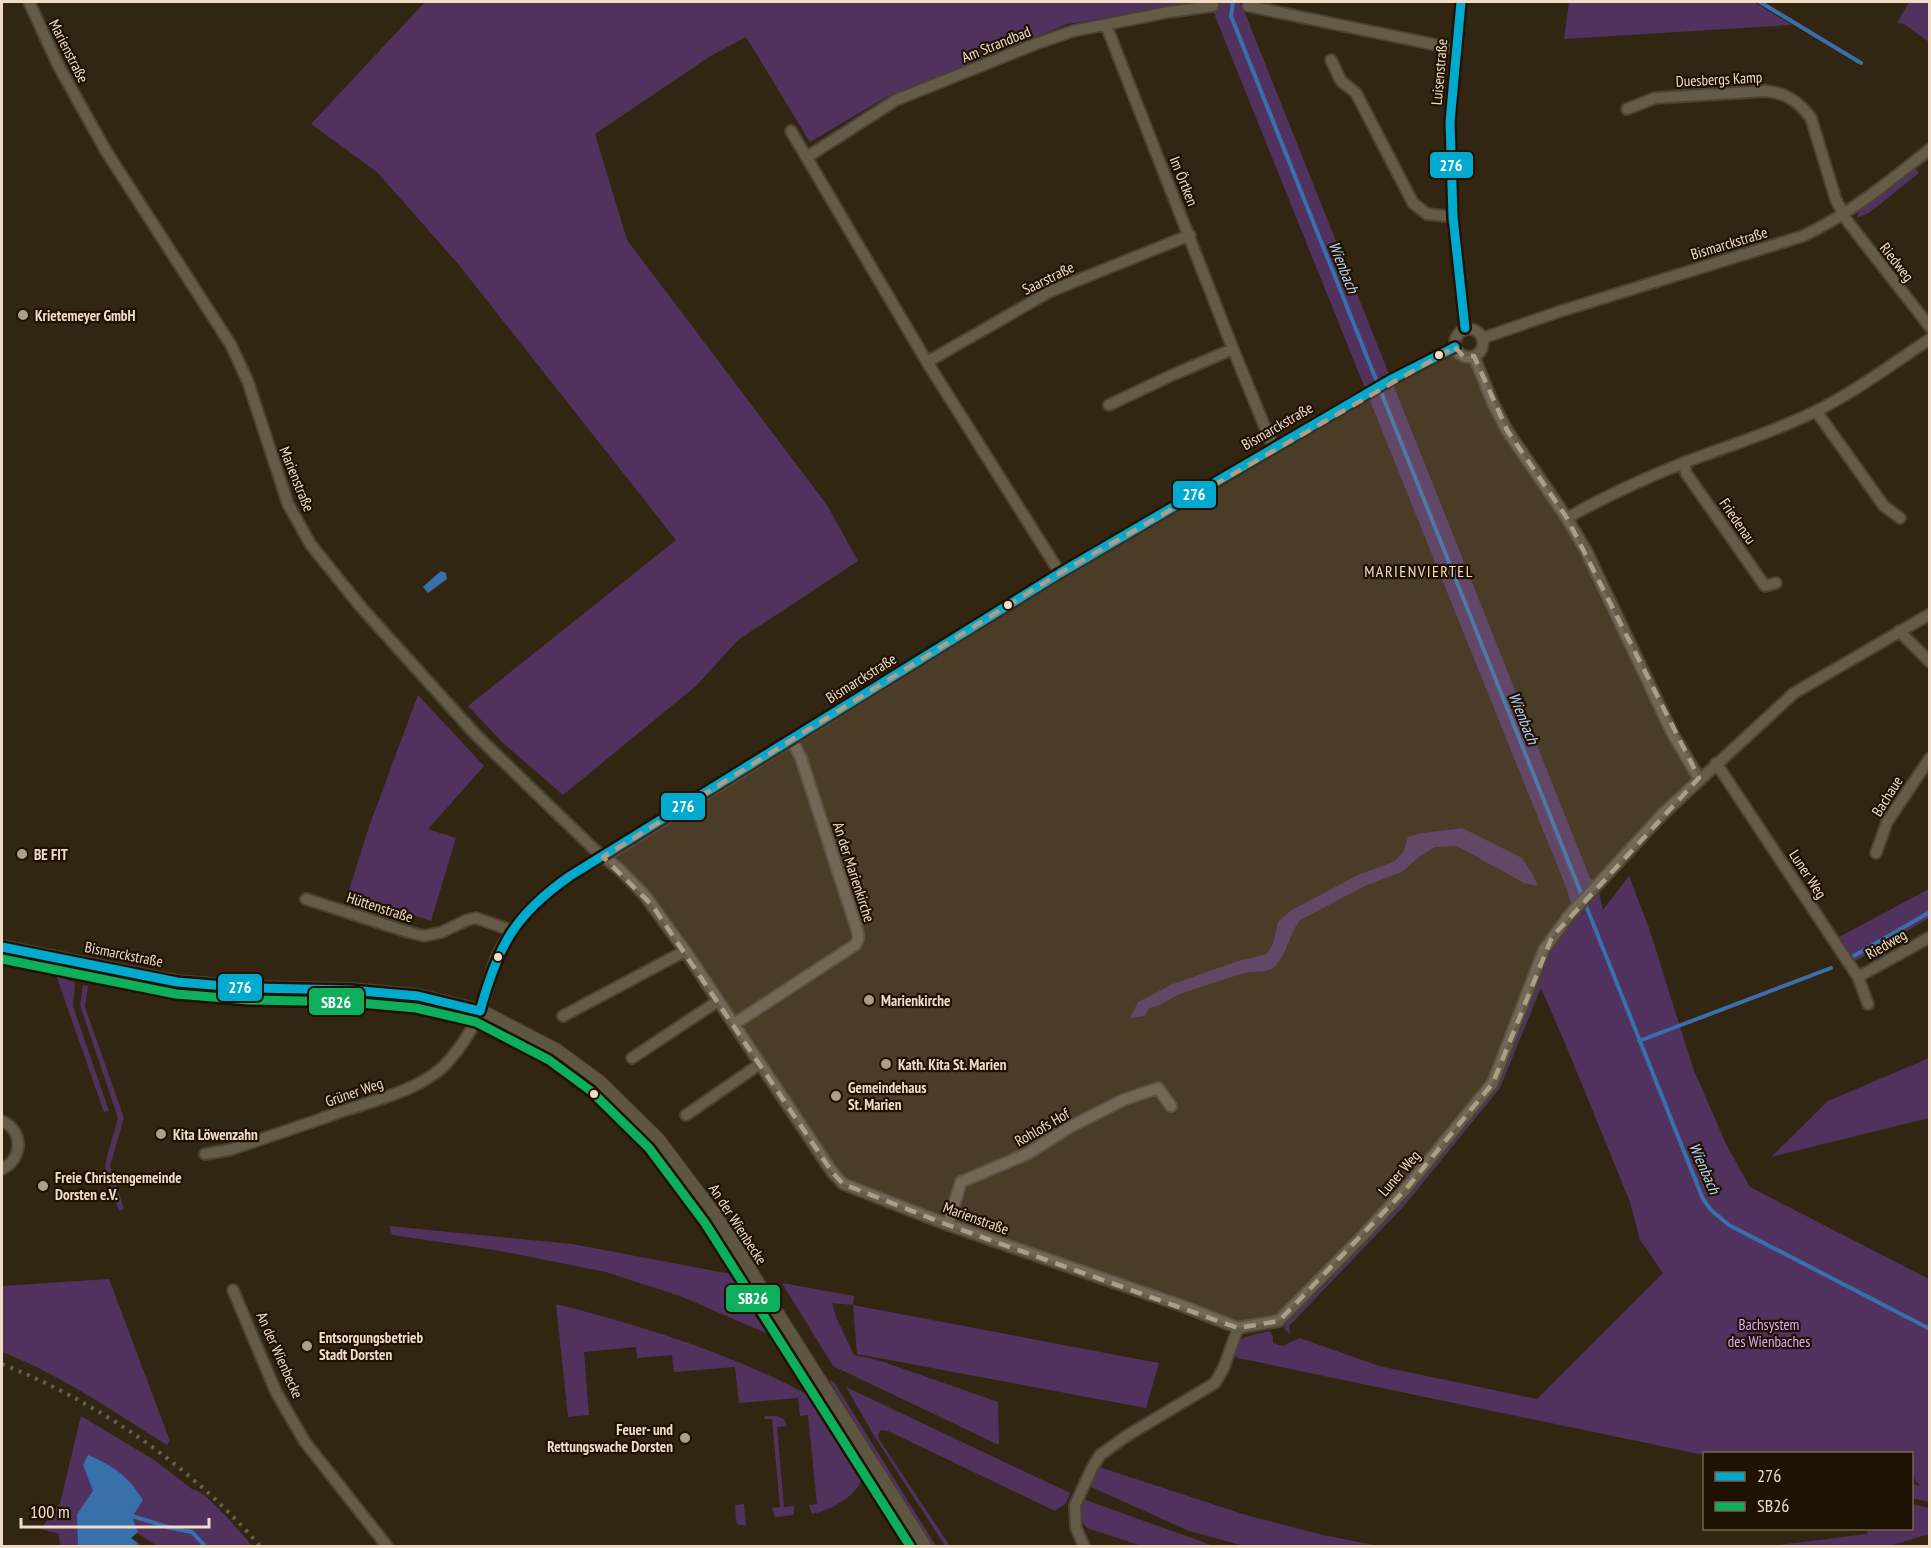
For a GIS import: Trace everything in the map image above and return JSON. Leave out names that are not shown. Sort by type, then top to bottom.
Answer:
[{"type":"street","name":"Marienstraße","points":[[28,2],[58,65],[106,151],[231,345],[248,382],[288,504],[311,545],[361,607],[476,735],[637,887],[685,951],[832,1172],[843,1184],[948,1225],[1182,1306],[1238,1328]]},
{"type":"street","name":"Luisenstraße","points":[[1461,2],[1450,122],[1453,217],[1465,328]]},
{"type":"street","name":"Am Strandbad","points":[[807,158],[896,99],[1033,45],[1073,31],[1169,12],[1213,6]]},
{"type":"street","points":[[1248,6],[1456,49]]},
{"type":"street","name":"Im Örtken","points":[[1106,25],[1233,349],[1274,447]]},
{"type":"street","points":[[1331,60],[1341,81],[1356,93],[1413,203],[1427,214],[1453,217]]},
{"type":"street","name":"Duesbergs Kamp","points":[[1627,109],[1655,98],[1766,91],[1784,94],[1803,108],[1810,118],[1836,200],[1843,214]]},
{"type":"street","points":[[791,131],[927,362],[1060,573]]},
{"type":"street","name":"Bismarckstraße","points":[[1483,338],[1558,312],[1803,236],[1830,223],[1929,149]]},
{"type":"street","name":"Riedweg","points":[[1843,214],[1853,231],[1929,327]]},
{"type":"street","name":"Saarstraße","points":[[927,362],[1051,291],[1190,236]]},
{"type":"street","points":[[1465,328],[1476,330],[1483,338],[1482,349],[1474,356],[1463,356],[1455,347],[1456,336],[1465,328]]},
{"type":"street","points":[[1567,518],[1632,484],[1756,438],[1816,411],[1853,390],[1929,339]]},
{"type":"street","name":"Bismarckstraße","points":[[2,947],[177,982],[249,988],[418,996],[480,1011],[496,960],[513,931],[530,907],[545,892],[573,872],[603,857],[1060,573],[1392,379],[1455,347]]},
{"type":"street","points":[[1109,405],[1233,349]]},
{"type":"street","points":[[1474,356],[1507,430],[1586,550],[1673,735],[1699,778]]},
{"type":"street","points":[[1816,411],[1884,506],[1900,518]]},
{"type":"street","name":"Friedenau","points":[[1684,463],[1686,473],[1765,586],[1776,583]]},
{"type":"street","name":"Luner Weg","points":[[1238,1328],[1279,1321],[1406,1189],[1493,1083],[1544,950],[1574,910],[1663,814],[1699,778],[1794,693],[1929,614]]},
{"type":"street","points":[[1899,632],[1929,662]]},
{"type":"street","name":"An der Marienkirche","points":[[734,1024],[855,945],[858,940],[858,933],[812,791],[801,758],[792,740]]},
{"type":"street","name":"Bachaue","points":[[1876,853],[1887,822],[1929,758]]},
{"type":"street","name":"Luner Weg","points":[[1716,763],[1858,977],[1868,1004]]},
{"type":"street","name":"Hüttenstraße","points":[[306,899],[424,936],[442,932],[476,918],[513,931]]},
{"type":"street","name":"Riedweg","points":[[1858,977],[1929,937]]},
{"type":"street","points":[[563,1016],[685,951]]},
{"type":"street","points":[[632,1058],[718,1001]]},
{"type":"street","name":"Grüner Weg","points":[[206,1154],[229,1150],[391,1095],[424,1081],[453,1055],[468,1034],[480,1011]]},
{"type":"street","name":"An der Wienbecke","points":[[480,1011],[555,1050],[582,1068],[658,1140],[715,1216],[924,1546]]},
{"type":"street","points":[[686,1115],[760,1064]]},
{"type":"street","name":"Rohlofs Hof","points":[[948,1225],[961,1182],[1029,1153],[1068,1128],[1123,1100],[1158,1088],[1171,1106]]},
{"type":"street","points":[[2,1121],[12,1128],[19,1144],[15,1158],[2,1169]]},
{"type":"street","name":"An der Wienbecke","points":[[233,1290],[276,1392],[305,1442],[387,1546]]},
{"type":"street","points":[[1084,1546],[1076,1528],[1075,1505],[1100,1455],[1128,1435],[1215,1383],[1224,1367],[1238,1328]]},
{"type":"highlighted area","points":[[1455,347],[1463,356],[1474,356],[1507,430],[1567,518],[1699,778],[1552,937],[1493,1083],[1406,1189],[1279,1321],[1238,1328],[948,1225],[843,1184],[832,1172],[652,905],[603,857],[1060,573]]},
{"type":"green space","points":[[425,2],[1199,2],[1068,24],[890,95],[810,142],[746,37],[709,57],[595,134],[627,240],[827,505],[858,561],[738,640],[696,686],[563,795],[502,742],[468,706],[676,540],[459,265],[377,172],[311,124]]},
{"type":"green space","name":"Bachsystem des Wienbaches","points":[[1211,2],[1239,2],[1245,13],[1590,878],[1597,883],[1603,910],[1629,876],[1649,928],[1693,1068],[1726,1144],[1750,1187],[1929,1279],[1929,1502],[1913,1498],[1913,1484],[1921,1486],[1913,1476],[1913,1452],[1703,1452],[1703,1455],[1238,1358],[1234,1355],[1235,1344],[1245,1337],[1269,1331],[1273,1336],[1273,1343],[1282,1346],[1300,1338],[1379,1366],[1537,1399],[1663,1273],[1640,1240],[1630,1202],[1541,988],[1500,1088],[1405,1205],[1289,1326],[1290,1334],[1284,1328],[1288,1319],[1326,1284],[1385,1220],[1495,1090],[1552,945],[1575,916],[1566,887]]},
{"type":"green space","points":[[1569,2],[1754,2],[1792,25],[1564,39]]},
{"type":"green space","points":[[1909,2],[1929,2],[1929,42],[1904,24],[1897,23]]},
{"type":"green space","points":[[1914,167],[1919,173],[1869,213],[1857,218],[1859,210]]},
{"type":"green space","points":[[418,695],[484,766],[428,829],[456,838],[431,921],[348,893],[370,824]]},
{"type":"green space","points":[[1462,828],[1522,858],[1538,886],[1524,883],[1457,846],[1435,847],[1420,856],[1402,872],[1365,886],[1300,920],[1283,954],[1272,968],[1241,974],[1190,990],[1149,1008],[1145,1016],[1130,1018],[1138,1002],[1173,984],[1238,961],[1267,954],[1273,944],[1278,922],[1290,911],[1358,875],[1395,861],[1403,852],[1408,837]]},
{"type":"green space","points":[[1929,889],[1929,918],[1845,965],[1842,959],[1850,954],[1839,937]]},
{"type":"green space","points":[[56,975],[75,983],[73,1006],[109,1111],[104,1112]]},
{"type":"green space","points":[[83,985],[88,986],[85,1007],[124,1118],[110,1166],[124,1209],[119,1211],[105,1168],[118,1118],[80,1005]]},
{"type":"green space","points":[[1929,1058],[1929,1118],[1771,1157],[1828,1101]]},
{"type":"green space","points":[[389,1226],[572,1244],[736,1275],[773,1336],[680,1296],[606,1272],[495,1250],[392,1235]]},
{"type":"green space","points":[[109,1279],[170,1441],[167,1445],[66,1382],[2,1352],[2,1286]]},
{"type":"green space","points":[[782,1283],[854,1296],[853,1305],[832,1303],[854,1355],[881,1361],[998,1402],[999,1445],[833,1366]]},
{"type":"green space","points":[[556,1304],[622,1322],[719,1354],[812,1397],[819,1403],[863,1474],[857,1489],[836,1505],[812,1514],[809,1505],[817,1504],[808,1415],[800,1416],[798,1398],[739,1403],[735,1367],[674,1372],[672,1355],[637,1358],[636,1347],[584,1352],[589,1415],[568,1417]]},
{"type":"green space","points":[[853,1305],[1159,1363],[1146,1408],[857,1354]]},
{"type":"green space","points":[[829,1380],[834,1382],[936,1546],[932,1546]]},
{"type":"green space","points":[[846,1387],[1070,1493],[1066,1503],[1055,1511],[888,1431],[881,1430],[878,1435],[879,1439],[950,1546],[945,1546],[873,1434]]},
{"type":"green space","points":[[81,1416],[154,1460],[206,1497],[253,1546],[157,1546],[137,1533],[131,1538],[142,1546],[60,1546],[59,1534],[41,1529],[60,1503]]},
{"type":"green space","points":[[765,1416],[784,1419],[787,1426],[777,1427],[784,1507],[794,1506],[794,1515],[775,1517],[772,1508],[780,1507],[772,1419],[764,1419]]},
{"type":"green space","points":[[1099,1467],[1246,1515],[1323,1535],[1379,1546],[1244,1546],[1189,1531],[1091,1487]]},
{"type":"green space","points":[[1083,1499],[1214,1546],[1142,1546],[1087,1528],[1083,1523],[1080,1503]]},
{"type":"green space","points":[[744,1504],[746,1525],[739,1525],[736,1521],[735,1505]]},
{"type":"green space","points":[[1913,1504],[1929,1508],[1929,1534],[1889,1546],[1770,1546],[1867,1534],[1868,1530],[1913,1530]]},
{"type":"water","points":[[441,571],[446,573],[447,579],[428,593],[423,587]]},
{"type":"water","points":[[88,1455],[120,1473],[143,1500],[132,1517],[138,1532],[131,1538],[138,1543],[136,1546],[78,1546],[77,1514],[93,1491],[83,1465]]},
{"type":"waterway","name":"Wienbach","points":[[1233,2],[1231,16],[1703,1199],[1711,1210],[1729,1225],[1930,1329]]},
{"type":"waterway","points":[[1760,2],[1861,63]]},
{"type":"waterway","points":[[1852,957],[1930,912]]},
{"type":"waterway","points":[[1639,1041],[1831,968]]},
{"type":"waterway","points":[[132,1516],[192,1532],[205,1546]]},
{"type":"railway","points":[[2,1364],[74,1398],[142,1440],[204,1489],[260,1546]]},
{"type":"transit line","name":"276","points":[[1461,2],[1450,122],[1453,217],[1465,328]]},
{"type":"transit line","name":"276","points":[[480,1011],[494,968],[511,934],[535,904],[570,876],[1060,573],[1392,379],[1455,347]]},
{"type":"transit line","name":"276","points":[[2,947],[177,982],[249,988],[350,990],[418,996],[480,1011]]},
{"type":"transit line","name":"SB26","points":[[2,959],[176,994],[249,1000],[349,1002],[416,1008],[476,1022],[549,1060],[591,1091],[649,1148],[705,1223],[910,1546]]},
{"type":"place","name":"Krietemeyer GmbH","points":[[23,315]]},
{"type":"place","name":"BE FIT","points":[[22,854]]},
{"type":"place","name":"Marienkirche","points":[[869,1000]]},
{"type":"place","name":"Kath. Kita St. Marien","points":[[886,1064]]},
{"type":"place","name":"Gemeindehaus St. Marien","points":[[836,1096]]},
{"type":"place","name":"Kita Löwenzahn","points":[[161,1134]]},
{"type":"place","name":"Freie Christengemeinde Dorsten e.V.","points":[[43,1186]]},
{"type":"place","name":"Entsorgungsbetrieb Stadt Dorsten","points":[[307,1346]]},
{"type":"place","name":"Feuer- und Rettungswache Dorsten","points":[[685,1438]]},
{"type":"district","name":"MARIENVIERTEL","points":[[1419,571]]}]
